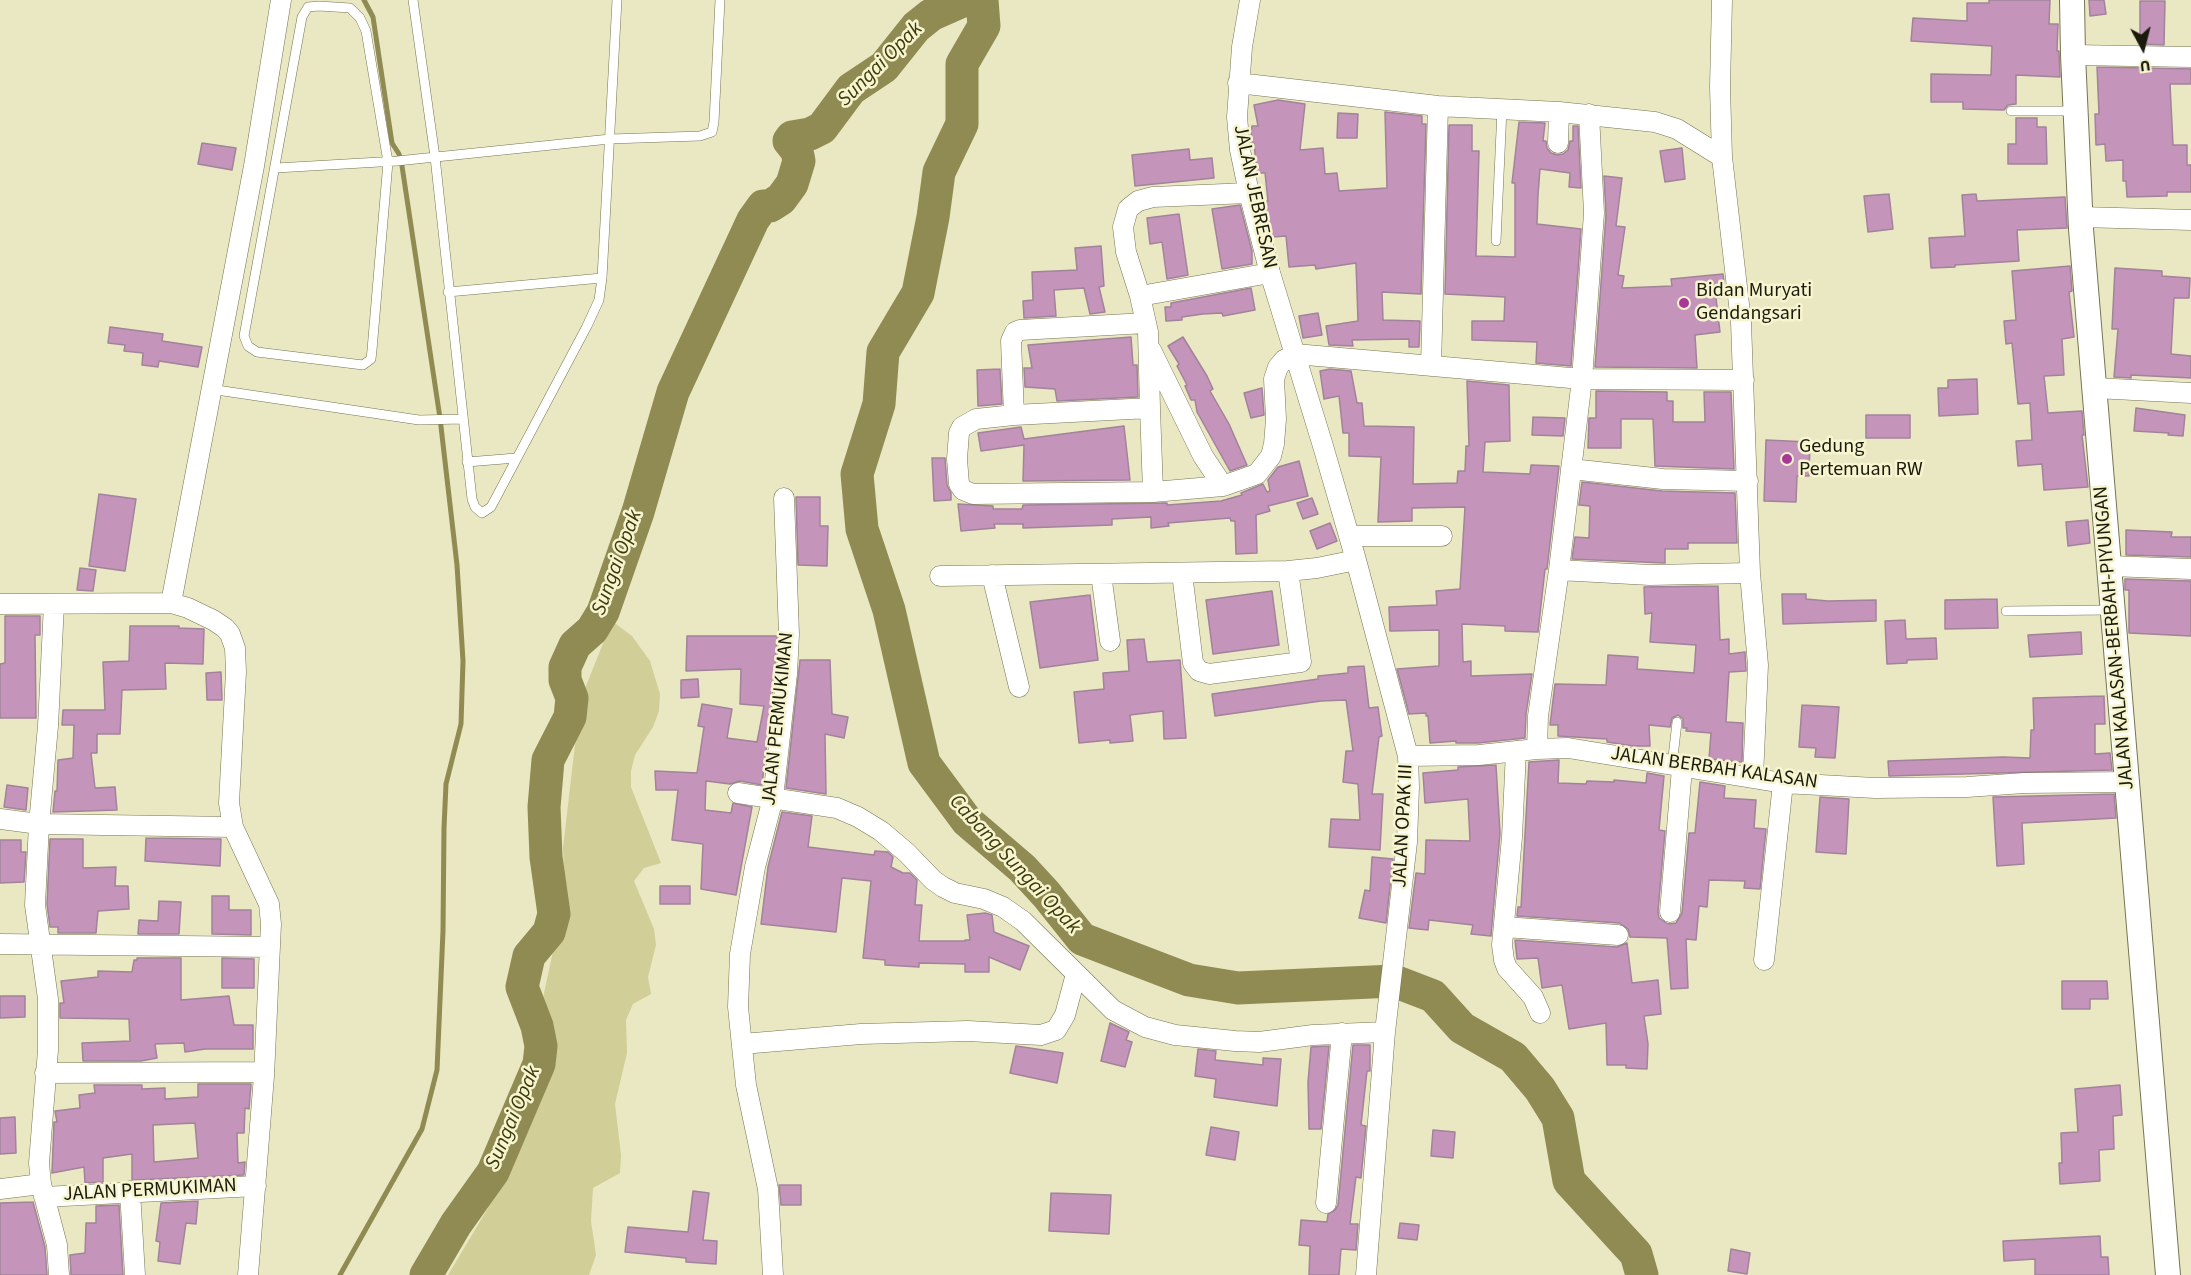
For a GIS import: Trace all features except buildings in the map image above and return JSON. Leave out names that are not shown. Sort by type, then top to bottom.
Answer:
[{"type":"street","points":[[171,603],[254,166],[281,0]]},
{"type":"street","name":"JALAN JEBRESAN","points":[[1250,0],[1238,83],[1237,117],[1240,150],[1270,273],[1296,354]]},
{"type":"street","points":[[1722,0],[1720,114],[1722,156],[1741,322],[1750,573],[1758,665],[1753,777]]},
{"type":"street","name":"JALAN KALASAN-BERBAH-PIYUNGAN","points":[[2072,0],[2080,217],[2168,1275]]},
{"type":"street","points":[[2073,55],[2191,57]]},
{"type":"street","points":[[1238,83],[1438,106],[1589,114],[1655,122],[1677,129],[1722,156]]},
{"type":"street","points":[[1431,366],[1438,106]]},
{"type":"street","points":[[1558,112],[1558,143]]},
{"type":"street","points":[[1537,749],[1538,716],[1559,570],[1582,379],[1594,213],[1589,114]]},
{"type":"street","points":[[1153,492],[1149,345],[1140,296],[1126,252],[1123,227],[1128,209],[1138,201],[1153,197],[1249,193]]},
{"type":"street","points":[[2080,217],[2191,220]]},
{"type":"street","points":[[1140,296],[1270,273]]},
{"type":"street","points":[[1014,415],[1011,342],[1015,333],[1020,330],[1146,323]]},
{"type":"street","points":[[1149,345],[1203,456],[1223,486]]},
{"type":"street","points":[[1150,408],[976,419],[962,427],[957,441],[959,484],[967,493],[1153,492],[1223,486],[1257,474],[1271,456],[1276,419],[1274,379],[1278,367],[1284,360],[1296,354],[1582,379],[1744,380]]},
{"type":"street","name":"JALAN OPAK III","points":[[1296,354],[1356,560],[1408,756],[1407,842],[1386,1023],[1366,1275]]},
{"type":"street","points":[[2095,388],[2191,393]]},
{"type":"street","points":[[1571,469],[1663,479],[1748,481]]},
{"type":"street","name":"JALAN PERMUKIMAN","points":[[773,1275],[768,1190],[746,1085],[738,1007],[740,954],[755,867],[773,798],[787,674],[789,634],[784,498]]},
{"type":"street","points":[[1349,536],[1442,536]]},
{"type":"street","points":[[940,576],[1288,571],[1356,560]]},
{"type":"street","points":[[2109,566],[2191,569]]},
{"type":"street","points":[[1559,570],[1650,575],[1750,573]]},
{"type":"street","points":[[1182,573],[1193,663],[1199,671],[1209,674],[1301,662],[1288,571]]},
{"type":"street","points":[[1101,574],[1110,641]]},
{"type":"street","points":[[992,575],[1019,687]]},
{"type":"street","points":[[0,604],[171,603],[188,608],[225,628],[230,634],[235,648],[236,672],[229,802],[233,827],[269,904],[270,947],[264,1072],[248,1275]]},
{"type":"street","points":[[54,604],[35,905],[48,999],[48,1050],[39,1138],[42,1191],[57,1245],[59,1275]]},
{"type":"street","name":"JALAN BERBAH KALASAN","points":[[1408,756],[1479,755],[1568,748],[1783,783],[1875,788],[2128,782]]},
{"type":"street","points":[[1516,751],[1512,837],[1503,927],[1504,960],[1507,968],[1533,997],[1540,1013]]},
{"type":"street","points":[[1670,912],[1677,767]]},
{"type":"street","points":[[1764,960],[1783,783]]},
{"type":"street","points":[[738,793],[837,808],[858,817],[881,831],[943,887],[1003,906],[1023,921],[1113,1010],[1145,1027],[1174,1035],[1259,1042],[1342,1033],[1386,1023]]},
{"type":"street","points":[[0,819],[39,824],[233,827]]},
{"type":"street","points":[[1503,927],[1618,935]]},
{"type":"street","points":[[0,944],[270,947]]},
{"type":"street","points":[[742,1044],[861,1034],[968,1031],[1041,1035],[1056,1030],[1065,1015],[1076,974]]},
{"type":"street","points":[[1326,1203],[1342,1033]]},
{"type":"street","points":[[45,1073],[264,1072]]},
{"type":"street","name":"JALAN PERMUKIMAN","points":[[0,1189],[130,1191],[256,1186]]},
{"type":"street","points":[[130,1191],[135,1275]]},
{"type":"lane","points":[[413,0],[435,157],[467,462],[472,499],[475,507],[482,513],[491,507],[587,327],[599,300],[617,0]]},
{"type":"lane","points":[[276,168],[392,162],[610,139],[700,136],[711,132],[714,122],[720,0]]},
{"type":"lane","points":[[319,6],[350,8],[360,18],[366,31],[392,162],[371,359],[363,365],[257,352],[248,346],[244,336],[246,320],[276,168],[302,17],[308,8],[319,6]]},
{"type":"lane","points":[[1496,241],[1502,109]]},
{"type":"lane","points":[[2011,111],[2075,111]]},
{"type":"lane","points":[[448,292],[602,278]]},
{"type":"lane","points":[[210,389],[419,420],[463,419]]},
{"type":"lane","points":[[467,462],[516,458]]},
{"type":"lane","points":[[2006,611],[2113,610]]},
{"type":"lane","points":[[1677,722],[1677,767]]},
{"type":"shaded area","points":[[612,621],[632,636],[650,661],[660,694],[659,711],[653,727],[635,755],[631,771],[631,787],[661,863],[644,868],[634,881],[654,929],[656,945],[648,977],[651,994],[633,1004],[626,1020],[627,1053],[615,1104],[621,1155],[620,1173],[593,1188],[591,1221],[596,1255],[589,1275],[448,1275],[503,1183],[565,896],[563,848],[580,701]]},
{"type":"waterway","points":[[340,1275],[422,1129],[437,1070],[446,784],[461,724],[463,661],[457,565],[440,418],[402,166],[399,154],[392,143],[373,17],[364,0]]},
{"type":"waterway","name":"Sungai Opak","points":[[426,1275],[456,1224],[493,1172],[539,1064],[541,1046],[537,1026],[522,987],[529,956],[549,932],[554,914],[546,857],[544,807],[548,760],[570,717],[572,698],[565,680],[565,667],[575,645],[592,630],[603,612],[638,512],[673,392],[753,220],[763,206],[770,206],[781,199],[792,184],[799,161],[797,151],[789,141],[792,137],[810,134],[822,128],[851,89],[884,67],[916,27],[931,15],[965,0]]},
{"type":"waterway","name":"Cabang Sungai Opak","points":[[982,0],[984,26],[962,64],[962,124],[939,172],[918,293],[883,352],[879,404],[857,474],[862,529],[889,610],[924,763],[967,821],[1022,868],[1082,939],[1189,980],[1238,988],[1394,981],[1433,996],[1462,1028],[1513,1057],[1540,1089],[1558,1118],[1569,1181],[1636,1254],[1642,1275]]},
{"type":"place","name":"Bidan Muryati Gendangsari","points":[[1684,303]]},
{"type":"place","name":"Gedung Pertemuan RW","points":[[1787,459]]}]
